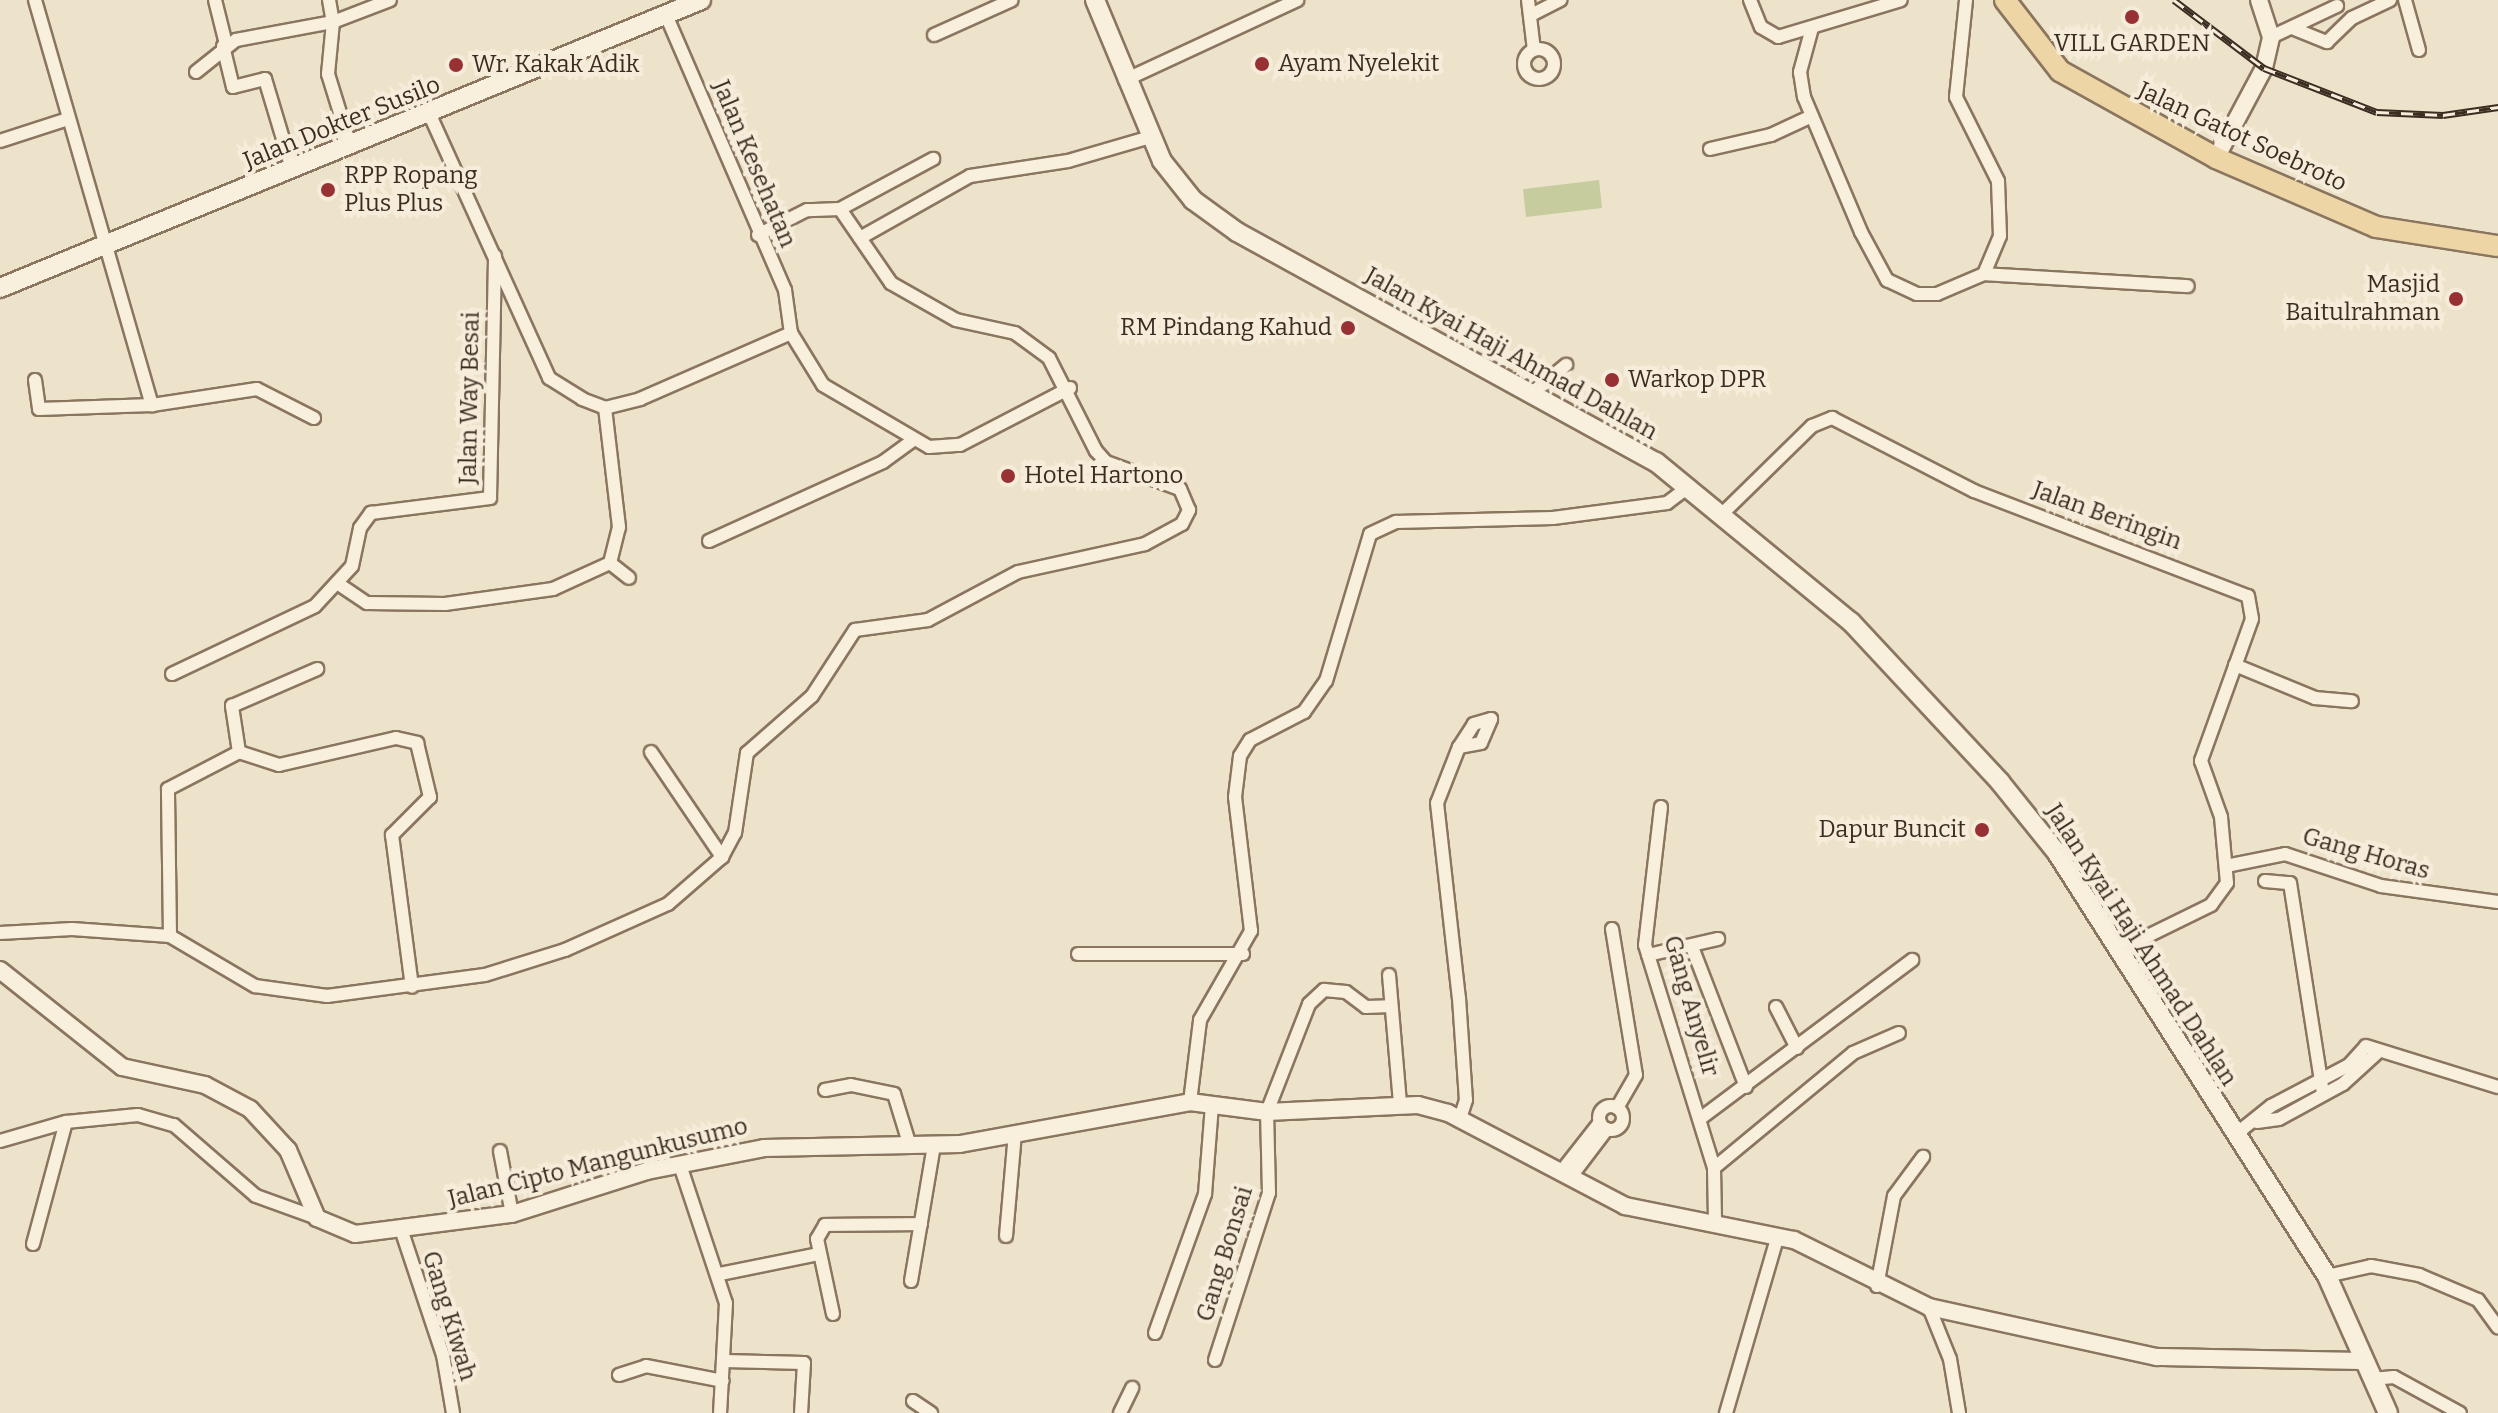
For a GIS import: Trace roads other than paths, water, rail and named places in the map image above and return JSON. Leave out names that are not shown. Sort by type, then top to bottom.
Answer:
[{"type":"main road","name":"Jalan Dokter Susilo","points":[[0,288],[429,113],[663,7],[701,0]]},
{"type":"main road","name":"Jalan Kyai Haji Ahmad Dahlan","points":[[1095,0],[1150,137],[1175,180],[1213,217],[1631,445],[1851,622],[2000,782],[2057,853],[2327,1276],[2388,1413]]},
{"type":"main road","name":"Jalan Gatot Soebroto","points":[[2005,0],[2060,71],[2216,158],[2376,227],[2498,246]]},
{"type":"street","points":[[35,0],[103,247],[152,405]]},
{"type":"street","points":[[215,0],[233,87],[265,79],[292,169]]},
{"type":"street","points":[[329,0],[333,22],[325,47],[328,74],[350,145]]},
{"type":"street","points":[[196,72],[224,45],[333,22],[390,0]]},
{"type":"street","points":[[934,35],[1012,0]]},
{"type":"street","points":[[1125,80],[1297,0]]},
{"type":"street","points":[[1528,0],[1534,50]]},
{"type":"street","points":[[1531,15],[1560,0]]},
{"type":"street","points":[[1750,0],[1771,36],[1812,28],[1901,0]]},
{"type":"street","points":[[1966,0],[1956,97],[2001,198],[1997,252],[1984,274]]},
{"type":"street","points":[[2216,158],[2264,68],[2271,37],[2259,0]]},
{"type":"street","points":[[2292,28],[2327,42],[2352,18],[2390,0]]},
{"type":"street","points":[[2405,0],[2419,50]]},
{"type":"street","points":[[2271,37],[2337,6]]},
{"type":"street","name":"Jalan Kesehatan","points":[[663,7],[793,312],[791,333],[810,373],[913,440]]},
{"type":"street","points":[[1812,28],[1800,72],[1812,116],[1887,280],[1917,294],[1937,294],[1984,274],[2188,286]]},
{"type":"street","name":"Jalan Way Besai","points":[[172,674],[217,648],[299,617],[352,566],[360,528],[371,513],[490,498],[495,256],[429,113]]},
{"type":"street","points":[[1710,149],[1771,135],[1812,116]]},
{"type":"street","points":[[0,141],[68,119]]},
{"type":"street","points":[[860,238],[970,176],[1068,161],[1150,137]]},
{"type":"street","points":[[758,235],[807,210],[840,209],[933,159]]},
{"type":"street","points":[[0,933],[72,929],[170,936],[255,986],[288,994],[412,987],[485,975],[619,928],[668,904],[722,857],[735,833],[747,753],[812,696],[855,630],[928,620],[1018,572],[1145,544],[1182,524],[1189,510],[1180,489],[1106,462],[1096,451],[1070,388],[1032,343],[956,320],[891,283],[840,209]]},
{"type":"street","points":[[495,256],[549,378],[605,408]]},
{"type":"street","points":[[605,408],[791,333]]},
{"type":"street","points":[[1533,392],[1566,365]]},
{"type":"street","points":[[35,380],[39,409],[152,405],[257,389],[314,418]]},
{"type":"street","points":[[709,541],[883,462],[913,440],[960,445],[1070,388]]},
{"type":"street","points":[[605,408],[619,527],[610,563]]},
{"type":"street","name":"Jalan Beringin","points":[[1720,516],[1812,426],[1832,418],[1974,491],[2240,591],[2253,608],[2201,761],[2231,865]]},
{"type":"street","points":[[1190,1102],[1200,1020],[1243,954],[1251,921],[1235,797],[1240,756],[1250,740],[1304,712],[1326,681],[1358,558],[1377,527],[1553,518],[1667,503],[1687,488]]},
{"type":"street","points":[[337,583],[367,603],[445,604],[553,589],[610,563]]},
{"type":"street","points":[[610,563],[629,578]]},
{"type":"street","points":[[2235,665],[2315,698],[2352,701]]},
{"type":"street","points":[[239,752],[232,706],[317,669]]},
{"type":"street","points":[[170,936],[168,789],[239,752],[279,765],[396,738],[417,743],[430,797],[392,835],[412,987]]},
{"type":"street","points":[[1459,747],[1437,803],[1459,998],[1466,1100],[1460,1119]]},
{"type":"street","points":[[651,752],[722,857]]},
{"type":"street","name":"Gang Anyelir","points":[[1661,807],[1648,955],[1714,1168],[1715,1221]]},
{"type":"street","name":"Gang Horas","points":[[2231,865],[2285,854],[2381,886],[2498,902]]},
{"type":"street","points":[[2117,951],[2216,902],[2231,865]]},
{"type":"street","points":[[2265,881],[2290,883],[2323,1094]]},
{"type":"street","points":[[1603,1126],[1620,1124],[1617,1108],[1635,1081],[1635,1052],[1612,929]]},
{"type":"street","points":[[1648,955],[1718,939]]},
{"type":"street","points":[[1692,947],[1746,1087]]},
{"type":"street","points":[[1078,954],[1243,954]]},
{"type":"street","points":[[1701,1118],[1912,960]]},
{"type":"street","points":[[0,970],[89,1048],[122,1067],[205,1085],[250,1109],[288,1150],[317,1218]]},
{"type":"street","points":[[1389,975],[1400,1104]]},
{"type":"street","points":[[1267,1112],[1312,998],[1346,992],[1366,1007],[1391,1006]]},
{"type":"street","points":[[1776,1007],[1797,1048]]},
{"type":"street","points":[[1714,1168],[1853,1053],[1899,1033]]},
{"type":"street","points":[[2235,1135],[2257,1122],[2271,1106],[2322,1080],[2366,1046],[2377,1053],[2498,1087]]},
{"type":"street","points":[[2257,1122],[2279,1119],[2357,1075],[2377,1053]]},
{"type":"street","points":[[825,1090],[851,1085],[894,1094],[910,1146]]},
{"type":"street","name":"Jalan Cipto Mangunkusumo","points":[[317,1218],[355,1234],[402,1232],[512,1214],[680,1165],[793,1145],[934,1145],[1190,1102],[1267,1112],[1400,1104],[1460,1119],[1625,1206],[1778,1235],[1877,1286],[1929,1307],[2157,1357],[2368,1370]]},
{"type":"street","points":[[1155,1333],[1205,1194],[1212,1106]]},
{"type":"street","points":[[1565,1175],[1603,1126],[1603,1109],[1617,1108]]},
{"type":"street","name":"Gang Bonsai","points":[[1215,1360],[1269,1193],[1267,1112]]},
{"type":"street","points":[[0,1141],[66,1122],[138,1115],[174,1125],[256,1196],[317,1218]]},
{"type":"street","points":[[33,1244],[66,1122]]},
{"type":"street","points":[[1006,1236],[1015,1133]]},
{"type":"street","points":[[911,1281],[921,1224],[930,1200],[934,1145]]},
{"type":"street","points":[[500,1151],[512,1214]]},
{"type":"street","points":[[1877,1286],[1894,1196],[1923,1157]]},
{"type":"street","points":[[680,1165],[720,1274],[725,1361],[720,1413]]},
{"type":"street","points":[[833,1314],[818,1254],[825,1225],[921,1224]]},
{"type":"street","name":"Gang Kiwah","points":[[402,1232],[443,1355],[453,1413]]},
{"type":"street","points":[[1726,1413],[1778,1235]]},
{"type":"street","points":[[720,1274],[818,1254]]},
{"type":"street","points":[[2327,1276],[2371,1266],[2419,1275],[2478,1300],[2498,1328]]},
{"type":"street","points":[[1929,1307],[1950,1359],[1959,1413]]},
{"type":"street","points":[[725,1361],[804,1363],[801,1413]]},
{"type":"street","points":[[619,1375],[646,1366],[723,1381]]},
{"type":"street","points":[[2368,1370],[2394,1377],[2460,1413]]},
{"type":"street","points":[[1120,1413],[1132,1388]]},
{"type":"street","points":[[913,1401],[931,1413]]},
{"type":"railway","points":[[2174,0],[2264,68],[2377,112],[2443,115],[2498,107]]},
{"type":"place","name":"VILL GARDEN","points":[[2132,17]]},
{"type":"place","name":"Ayam Nyelekit","points":[[1262,64]]},
{"type":"place","name":"Wr. Kakak Adik","points":[[456,65]]},
{"type":"place","name":"RPP Ropang Plus Plus","points":[[328,190]]},
{"type":"place","name":"Masjid Baitulrahman","points":[[2456,299]]},
{"type":"place","name":"RM Pindang Kahud","points":[[1348,328]]},
{"type":"place","name":"Warkop DPR","points":[[1612,380]]},
{"type":"place","name":"Hotel Hartono","points":[[1008,476]]},
{"type":"place","name":"Dapur Buncit","points":[[1982,830]]}]
